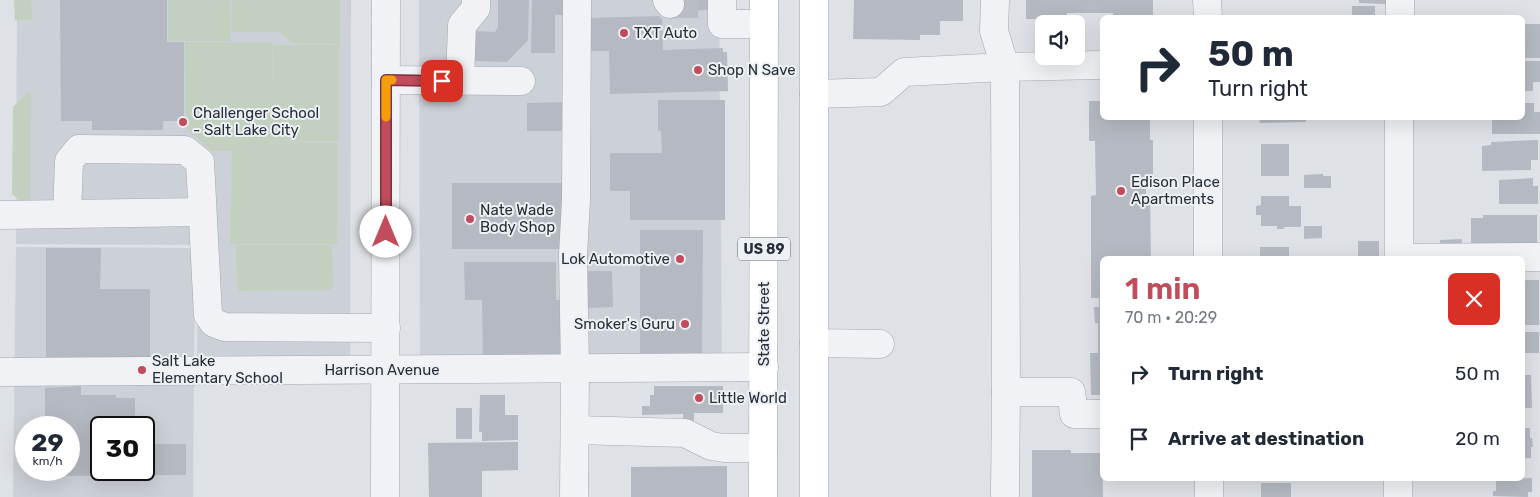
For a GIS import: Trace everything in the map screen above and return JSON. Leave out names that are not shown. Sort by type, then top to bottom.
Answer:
[{"type":"main road","points":[[814,0],[814,497]]},
{"type":"main road","name":"State Street","points":[[763,497],[764,12]]},
{"type":"street","points":[[386,0],[386,497]]},
{"type":"street","points":[[460,81],[462,12],[476,8],[476,0]]},
{"type":"street","points":[[574,497],[577,0]]},
{"type":"street","points":[[995,0],[994,31],[1005,67],[1005,494]]},
{"type":"street","points":[[1207,0],[1208,15]]},
{"type":"street","points":[[1400,0],[1400,15]]},
{"type":"street","points":[[713,1],[722,24],[764,12]]},
{"type":"street","points":[[814,94],[881,92],[904,72],[1100,65]]},
{"type":"street","points":[[386,80],[521,81]]},
{"type":"street","points":[[1208,120],[1208,256]]},
{"type":"street","points":[[1399,120],[1399,256]]},
{"type":"street","points":[[68,214],[69,161],[79,149],[185,150],[200,162],[208,315],[214,323],[225,326],[386,328]]},
{"type":"street","points":[[0,215],[202,212]]},
{"type":"street","points":[[1525,257],[1540,257]]},
{"type":"street","points":[[814,343],[880,344]]},
{"type":"street","name":"Harrison Avenue","points":[[0,372],[764,367]]},
{"type":"street","points":[[1006,392],[1071,392],[1074,414],[1100,414]]},
{"type":"street","points":[[575,430],[686,432],[711,446],[763,448]]},
{"type":"street","points":[[1209,481],[1209,497]]},
{"type":"street","points":[[1398,481],[1398,497]]},
{"type":"shaded area","name":"Challenger School - Salt Lake City","points":[[17,0],[351,0],[350,358],[197,357],[197,245],[16,244]]},
{"type":"shaded area","points":[[419,0],[719,0],[722,359],[420,361]]},
{"type":"shaded area","points":[[16,247],[195,248],[193,497],[13,497]]},
{"type":"green space","points":[[14,0],[31,0],[32,20],[15,20]]},
{"type":"green space","points":[[168,0],[230,0],[230,41],[168,41]]},
{"type":"green space","points":[[232,0],[340,0],[340,44],[292,43],[280,32],[231,32]]},
{"type":"green space","points":[[185,42],[272,43],[272,111],[273,45],[339,45],[339,141],[272,141],[338,143],[337,244],[230,244],[232,151],[212,151],[186,128]]},
{"type":"green space","points":[[28,92],[31,92],[30,200],[19,200],[12,194],[13,107]]},
{"type":"green space","points":[[236,245],[332,245],[333,287],[329,290],[240,291],[237,287]]},
{"type":"building","points":[[60,0],[167,0],[167,42],[184,42],[184,121],[163,121],[163,130],[92,130],[92,121],[61,121]]},
{"type":"building","points":[[498,0],[529,0],[528,40],[507,62],[475,61],[474,31],[495,32],[498,27]]},
{"type":"building","points":[[532,0],[570,0],[569,15],[555,15],[555,53],[531,53]]},
{"type":"building","points":[[671,0],[709,0],[709,10],[671,11]]},
{"type":"building","points":[[854,0],[963,0],[963,21],[940,21],[940,35],[920,35],[920,40],[853,39]]},
{"type":"building","points":[[1026,0],[1153,0],[1153,15],[1067,13],[1067,15],[1035,15],[1035,19],[1026,19]]},
{"type":"building","points":[[1359,0],[1386,0],[1386,4],[1359,3]]},
{"type":"building","points":[[1352,6],[1375,6],[1375,15],[1352,15]]},
{"type":"building","points":[[660,16],[662,18],[663,50],[723,48],[723,52],[727,52],[728,91],[610,94],[609,51],[589,51],[588,18]]},
{"type":"building","points":[[1525,24],[1540,24],[1540,58],[1525,58]]},
{"type":"building","points":[[1525,61],[1540,61],[1540,82],[1533,82],[1533,91],[1525,91]]},
{"type":"building","points":[[658,100],[725,100],[725,220],[630,220],[630,191],[610,191],[610,153],[662,153],[661,131],[658,131]]},
{"type":"building","points":[[1089,101],[1100,101],[1100,120],[1150,120],[1150,140],[1153,140],[1153,187],[1146,187],[1146,196],[1150,196],[1151,256],[1100,256],[1100,395],[1091,395],[1090,353],[1098,353],[1098,323],[1095,323],[1094,307],[1099,307],[1099,298],[1091,298],[1091,196],[1096,195],[1095,141],[1089,141]]},
{"type":"building","points":[[572,102],[572,131],[527,131],[527,103]]},
{"type":"building","points":[[1525,103],[1534,103],[1534,112],[1540,112],[1540,134],[1492,134],[1492,120],[1525,120]]},
{"type":"building","points":[[1259,120],[1306,120],[1306,122],[1260,123]]},
{"type":"building","points":[[1538,140],[1538,160],[1531,160],[1531,170],[1482,171],[1482,146],[1491,145],[1491,142]]},
{"type":"building","points":[[1261,144],[1289,144],[1289,176],[1261,176]]},
{"type":"building","points":[[1323,174],[1323,176],[1331,176],[1331,188],[1304,188],[1304,175]]},
{"type":"building","points":[[1533,178],[1533,186],[1538,186],[1538,204],[1499,204],[1499,180]]},
{"type":"building","points":[[452,183],[573,183],[573,249],[452,249]]},
{"type":"building","points":[[1261,196],[1289,196],[1289,206],[1301,206],[1301,227],[1277,229],[1277,226],[1261,226],[1261,215],[1256,215],[1256,206],[1261,205]]},
{"type":"building","points":[[1483,215],[1537,215],[1537,246],[1471,244],[1471,218],[1483,218]]},
{"type":"building","points":[[1304,226],[1322,226],[1322,238],[1304,239]]},
{"type":"building","points":[[640,230],[703,230],[702,358],[640,358]]},
{"type":"building","points":[[1462,239],[1462,253],[1440,253],[1440,240]]},
{"type":"building","points":[[1358,241],[1379,241],[1379,256],[1358,256]]},
{"type":"building","points":[[1260,247],[1289,247],[1289,256],[1260,256]]},
{"type":"building","points":[[46,248],[101,248],[100,289],[150,289],[150,365],[46,365]]},
{"type":"building","points":[[464,262],[556,262],[556,300],[572,300],[573,362],[483,363],[482,300],[465,300]]},
{"type":"building","points":[[587,271],[612,271],[613,307],[587,308]]},
{"type":"building","points":[[1525,280],[1539,280],[1539,325],[1525,325]]},
{"type":"building","points":[[1525,332],[1539,332],[1539,353],[1525,353]]},
{"type":"building","points":[[1525,375],[1531,375],[1532,408],[1525,408]]},
{"type":"building","points":[[81,386],[81,395],[116,395],[116,398],[135,398],[135,416],[90,416],[90,476],[80,476],[80,416],[45,416],[45,388]]},
{"type":"building","points":[[654,386],[723,386],[723,413],[694,413],[694,422],[683,422],[683,414],[642,415],[642,406],[650,406],[650,395],[654,395]]},
{"type":"building","points":[[480,395],[505,395],[505,415],[518,415],[518,440],[482,441],[482,432],[479,432]]},
{"type":"building","points":[[456,408],[472,408],[472,439],[456,439]]},
{"type":"building","points":[[1525,428],[1530,428],[1530,438],[1532,438],[1531,458],[1525,458]]},
{"type":"building","points":[[518,442],[518,470],[482,471],[482,497],[429,497],[428,443]]},
{"type":"building","points":[[155,444],[186,444],[186,475],[155,475]]},
{"type":"building","points":[[1032,450],[1071,450],[1071,453],[1100,453],[1100,481],[1103,481],[1103,497],[1032,497]]},
{"type":"building","points":[[727,466],[727,497],[631,497],[631,467]]},
{"type":"building","points":[[1525,478],[1532,478],[1532,492],[1528,492],[1528,497],[1493,496],[1493,491],[1496,491],[1496,481],[1525,481]]},
{"type":"building","points":[[1261,483],[1291,483],[1291,497],[1261,497]]},
{"type":"tunnel","points":[[670,4],[707,4]]},
{"type":"slow traffic","points":[[386,117],[386,80],[392,80]]},
{"type":"place","name":"TXT Auto","points":[[624,33]]},
{"type":"place","name":"Shop N Save","points":[[698,70]]},
{"type":"place","name":"Challenger School - Salt Lake City","points":[[183,122]]},
{"type":"place","name":"Edison Place Apartments","points":[[1121,191]]},
{"type":"place","name":"Nate Wade Body Shop","points":[[470,219]]},
{"type":"place","name":"Lok Automotive","points":[[680,259]]},
{"type":"place","name":"Smoker's Guru","points":[[685,324]]},
{"type":"place","name":"Salt Lake Elementary School","points":[[142,370]]},
{"type":"place","name":"Little World","points":[[699,398]]},
{"type":"route","points":[[386,232],[386,80],[442,81]]}]
